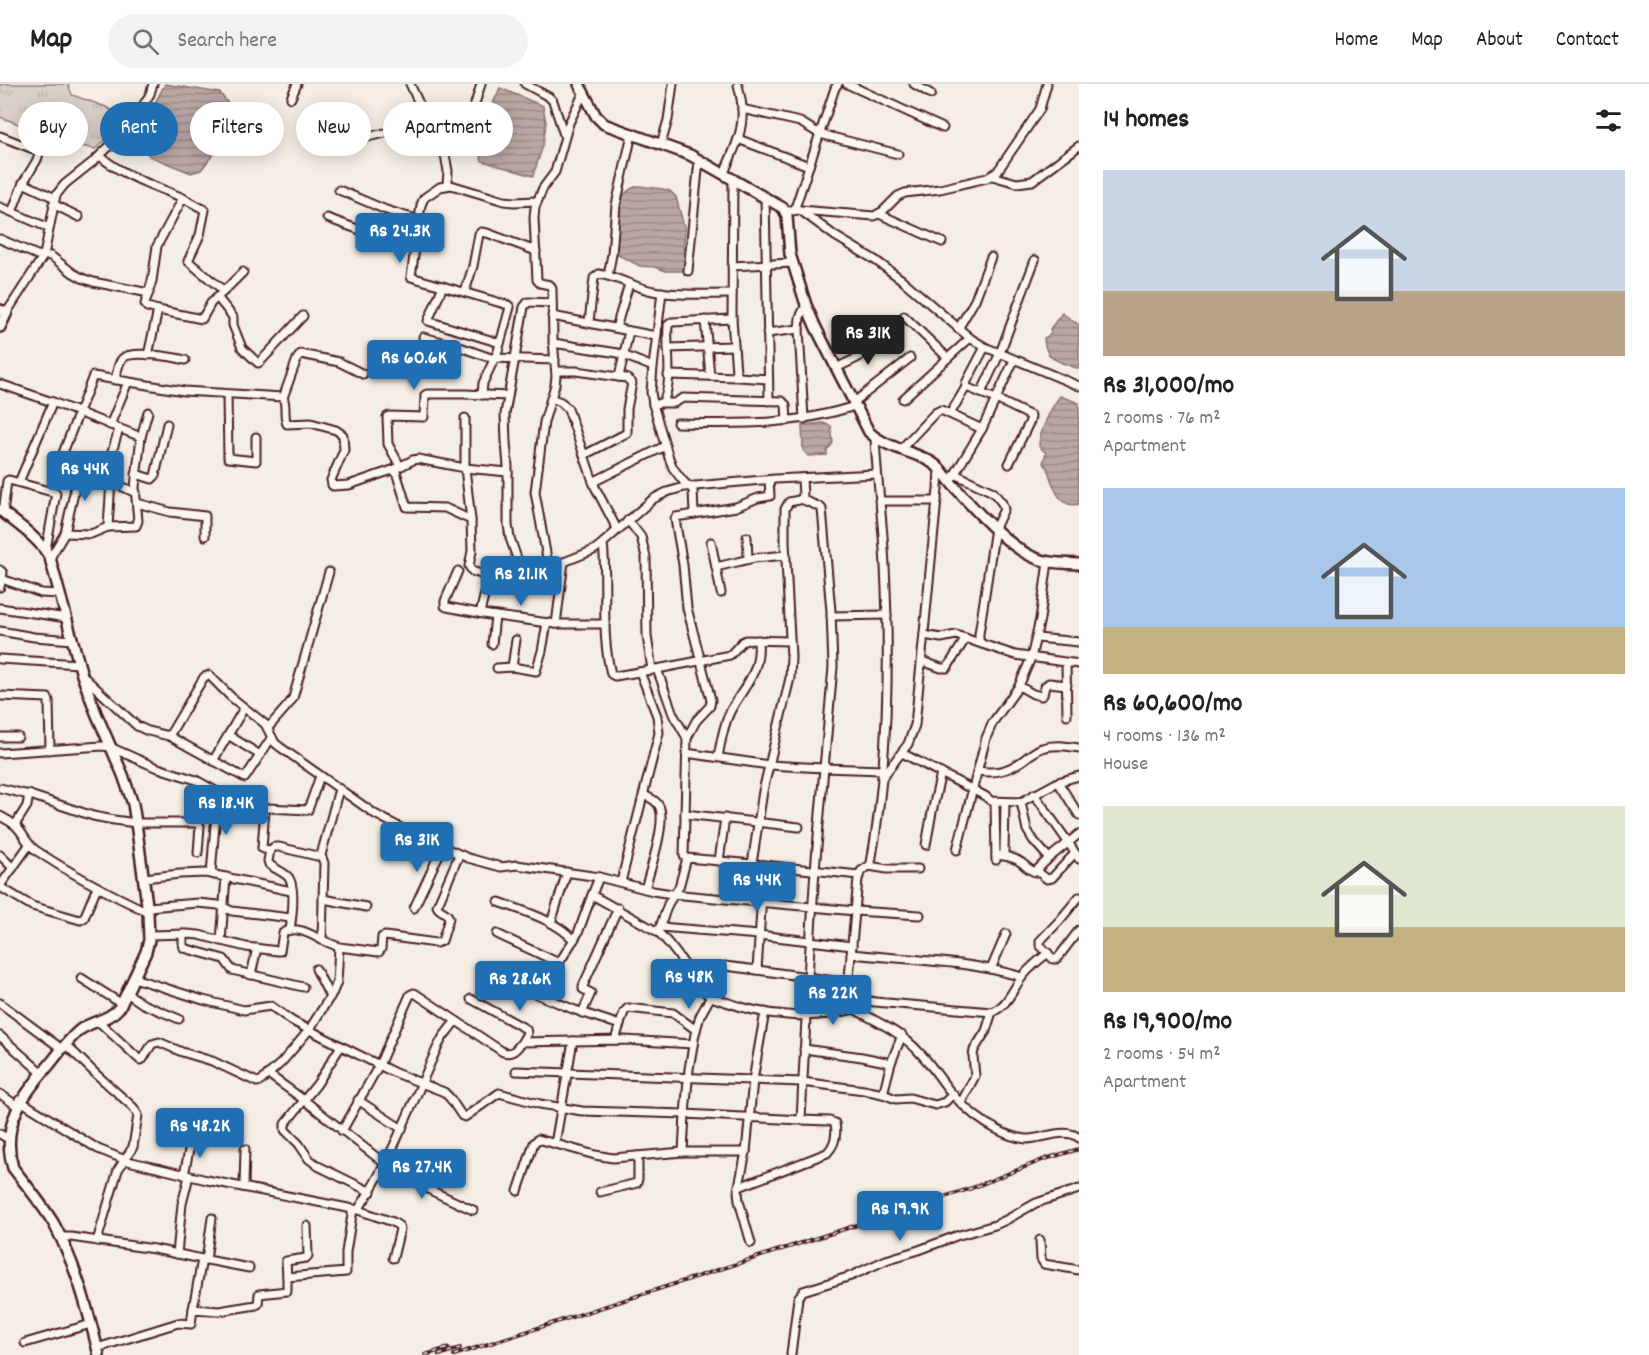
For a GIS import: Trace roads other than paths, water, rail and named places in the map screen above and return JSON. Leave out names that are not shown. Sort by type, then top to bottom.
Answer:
[{"type":"street","points":[[146,102],[153,84]]},
{"type":"street","points":[[291,98],[297,84]]},
{"type":"street","points":[[410,84],[418,102]]},
{"type":"street","points":[[476,102],[481,84]]},
{"type":"street","points":[[525,84],[553,101],[564,135]]},
{"type":"street","points":[[661,144],[668,120],[673,84]]},
{"type":"street","points":[[838,84],[794,211],[793,263],[806,305],[854,404],[875,438],[928,462],[952,478],[971,506],[1023,552],[1048,562],[1079,564]]},
{"type":"street","points":[[847,84],[860,87],[944,128]]},
{"type":"street","points":[[914,84],[931,94]]},
{"type":"street","points":[[992,176],[1002,166],[1040,109],[1047,84]]},
{"type":"street","points":[[548,564],[535,492],[544,422],[555,385],[556,371],[551,287],[537,280],[534,218],[537,201],[555,172],[564,135],[581,86]]},
{"type":"street","points":[[581,86],[601,122],[674,148],[794,211],[888,269],[970,338],[1000,354],[1079,386]]},
{"type":"street","points":[[738,86],[742,122],[728,176],[732,319],[736,372],[740,377]]},
{"type":"street","points":[[742,109],[800,122],[820,134],[898,154]]},
{"type":"street","points":[[608,276],[616,205],[632,134]]},
{"type":"street","points":[[0,136],[38,152],[37,160],[23,183],[12,213]]},
{"type":"street","points":[[738,139],[809,166]]},
{"type":"street","points":[[794,211],[869,216],[879,214],[898,196],[905,193],[940,189],[992,176],[1017,183],[1032,181],[1079,146]]},
{"type":"street","points":[[0,327],[4,311],[44,255],[54,201],[60,189],[100,156],[125,173],[205,209],[200,235],[188,261],[224,291]]},
{"type":"street","points":[[445,156],[447,185]]},
{"type":"street","points":[[688,271],[699,160]]},
{"type":"street","points":[[23,183],[79,218]]},
{"type":"street","points":[[482,395],[483,383],[500,343],[510,309],[509,305],[411,277],[421,205],[424,198],[447,185],[504,201],[537,201]]},
{"type":"street","points":[[339,190],[387,210],[419,220]]},
{"type":"street","points":[[765,196],[769,401]]},
{"type":"street","points":[[183,198],[157,246],[146,306],[202,319],[211,303],[243,272]]},
{"type":"street","points":[[1,210],[49,228]]},
{"type":"street","points":[[879,214],[942,242]]},
{"type":"street","points":[[327,218],[415,250]]},
{"type":"street","points":[[465,292],[481,232],[536,251]]},
{"type":"street","points":[[0,239],[37,255],[51,256],[82,278],[93,282],[149,293]]},
{"type":"street","points":[[958,328],[975,300],[991,257]]},
{"type":"street","points":[[981,393],[1000,354],[1035,260]]},
{"type":"street","points":[[732,266],[793,263]]},
{"type":"street","points":[[589,322],[595,276],[599,274],[662,292],[732,294]]},
{"type":"street","points":[[616,328],[629,284]]},
{"type":"street","points":[[443,286],[428,321],[500,343]]},
{"type":"street","points":[[662,292],[651,392],[657,404],[665,446],[673,468],[693,490],[694,514]]},
{"type":"street","points":[[217,297],[233,317],[233,326],[242,348],[259,363],[303,316]]},
{"type":"street","points":[[520,567],[508,525],[505,427],[508,396],[526,304],[532,301],[552,303]]},
{"type":"street","points":[[804,419],[799,329],[800,317],[806,305]]},
{"type":"street","points":[[148,355],[158,310]]},
{"type":"street","points":[[552,316],[656,336]]},
{"type":"street","points":[[904,316],[948,358]]},
{"type":"street","points":[[657,404],[665,396],[668,375],[668,324],[732,319]]},
{"type":"street","points":[[705,320],[710,376]]},
{"type":"street","points":[[767,333],[799,329]]},
{"type":"street","points":[[619,377],[629,331]]},
{"type":"street","points":[[423,337],[495,358],[555,360]]},
{"type":"street","points":[[903,399],[970,338]]},
{"type":"street","points":[[836,368],[857,358],[884,339]]},
{"type":"street","points":[[553,343],[623,355],[653,367]]},
{"type":"street","points":[[668,348],[734,346]]},
{"type":"street","points":[[950,414],[985,347]]},
{"type":"street","points":[[363,374],[339,362],[301,354],[283,397],[287,424],[311,423],[336,430],[343,435],[344,450],[332,480],[333,486],[349,485],[418,459],[465,468],[508,472]]},
{"type":"street","points":[[115,380],[123,358],[127,356],[165,356],[185,360]]},
{"type":"street","points":[[677,423],[762,424],[828,414],[854,404],[910,358]]},
{"type":"street","points":[[952,478],[982,429],[1014,360]]},
{"type":"street","points":[[556,371],[626,378],[632,383],[627,409],[627,432],[584,455]]},
{"type":"street","points":[[668,375],[768,379]]},
{"type":"street","points":[[136,493],[63,460],[60,456],[92,378],[184,391],[283,397]]},
{"type":"street","points":[[110,425],[128,382]]},
{"type":"street","points":[[0,384],[141,437]]},
{"type":"street","points":[[966,387],[1031,416],[1008,464]]},
{"type":"street","points":[[227,394],[228,458],[256,462],[256,437]]},
{"type":"street","points":[[471,520],[445,508],[407,507],[388,444],[387,417],[424,417],[425,395],[427,394],[508,396]]},
{"type":"street","points":[[551,398],[561,402],[568,409],[593,482],[617,529]]},
{"type":"street","points":[[657,404],[674,403],[683,398],[782,401],[785,404],[787,422]]},
{"type":"street","points":[[19,482],[53,402]]},
{"type":"street","points":[[900,450],[941,410],[982,429]]},
{"type":"street","points":[[65,533],[91,534],[108,527],[136,526],[138,521],[136,474],[141,437],[148,412]]},
{"type":"street","points":[[465,418],[465,468],[472,551],[469,568],[489,577],[513,575],[520,567],[529,563],[564,562],[594,550],[653,499],[667,492],[690,486],[877,474]]},
{"type":"street","points":[[136,474],[152,479],[155,476],[168,424]]},
{"type":"street","points":[[108,527],[108,480],[119,429]]},
{"type":"street","points":[[875,438],[887,615],[886,712],[883,770],[874,846],[871,863],[859,875],[847,997],[854,1009],[902,1035],[932,1066],[953,1094],[996,1129],[1025,1139],[1066,1133],[1078,1134]]},
{"type":"street","points":[[593,482],[665,446]]},
{"type":"street","points":[[48,554],[65,533],[74,493],[77,466]]},
{"type":"street","points":[[882,779],[908,744],[915,725],[939,468]]},
{"type":"street","points":[[801,499],[803,495],[802,478]]},
{"type":"street","points":[[952,478],[986,487],[999,497],[1004,509],[995,528],[979,634],[982,644]]},
{"type":"street","points":[[769,480],[770,496],[736,507],[676,517],[675,520],[687,608],[711,704],[696,722],[687,738],[683,854],[687,858],[859,875]]},
{"type":"street","points":[[48,554],[1,511],[7,481],[19,482],[56,493],[48,554],[82,675],[126,781],[136,823],[150,935],[146,952],[122,1004],[114,1014],[79,1030],[17,1102],[2,1136],[8,1159],[13,1168],[38,1200],[60,1237],[77,1277],[98,1351],[178,1323],[191,1324],[212,1218]]},
{"type":"street","points":[[752,864],[769,765],[790,678],[786,506],[789,502],[801,499],[822,509],[833,667],[812,907],[801,1120]]},
{"type":"street","points":[[879,501],[937,501]]},
{"type":"street","points":[[137,503],[170,512],[205,516],[205,536]]},
{"type":"street","points":[[628,520],[641,537],[646,557],[647,636],[654,669],[673,714],[687,738]]},
{"type":"street","points":[[747,537],[748,559]]},
{"type":"street","points":[[711,542],[721,593]]},
{"type":"street","points":[[603,543],[605,624],[611,674],[615,676],[730,655],[746,640],[790,641]]},
{"type":"street","points":[[716,567],[748,559],[786,555]]},
{"type":"street","points":[[556,624],[564,562]]},
{"type":"street","points":[[957,850],[986,738],[993,722],[1019,686],[1031,658],[1040,619],[1048,562]]},
{"type":"street","points":[[0,570],[3,573],[0,587]]},
{"type":"street","points":[[458,571],[445,606],[547,623],[605,624]]},
{"type":"street","points":[[268,728],[293,698],[329,572]]},
{"type":"street","points":[[480,613],[489,577]]},
{"type":"street","points":[[2,579],[41,593],[60,594]]},
{"type":"street","points":[[0,608],[67,618]]},
{"type":"street","points":[[831,615],[887,615]]},
{"type":"street","points":[[492,644],[495,616]]},
{"type":"street","points":[[497,668],[512,667],[536,671],[543,651],[547,623]]},
{"type":"street","points":[[0,631],[73,640]]},
{"type":"street","points":[[924,635],[941,638],[956,635],[1015,655],[1079,664]]},
{"type":"street","points":[[922,661],[946,668],[966,638]]},
{"type":"street","points":[[1036,638],[1079,642]]},
{"type":"street","points":[[512,667],[516,640]]},
{"type":"street","points":[[718,757],[730,712],[756,669],[759,653],[758,640]]},
{"type":"street","points":[[0,659],[79,664]]},
{"type":"street","points":[[1066,663],[1067,715]]},
{"type":"street","points":[[621,882],[659,733],[657,716],[640,672]]},
{"type":"street","points":[[82,675],[137,726],[169,736],[245,778],[272,737]]},
{"type":"street","points":[[169,736],[206,675],[211,676],[268,728],[280,747],[320,776],[375,814],[459,855],[494,866],[517,865],[599,877],[673,894],[920,915]]},
{"type":"street","points":[[1019,686],[1041,696],[1045,686],[1049,683],[1066,684]]},
{"type":"street","points":[[0,696],[48,698],[50,750]]},
{"type":"street","points":[[213,761],[244,708]]},
{"type":"street","points":[[228,735],[260,756]]},
{"type":"street","points":[[0,736],[18,737]]},
{"type":"street","points":[[978,771],[1000,772],[1050,746],[1079,748]]},
{"type":"street","points":[[0,753],[111,747],[155,767],[196,780],[241,805],[265,808],[308,810],[320,776]]},
{"type":"street","points":[[686,753],[769,765],[883,770]]},
{"type":"street","points":[[902,753],[995,802],[1021,802],[1058,782],[1079,776]]},
{"type":"street","points":[[926,845],[941,773]]},
{"type":"street","points":[[1058,782],[1079,815]]},
{"type":"street","points":[[0,788],[29,794],[93,816],[136,823],[195,822],[199,824],[198,853]]},
{"type":"street","points":[[322,940],[324,863],[321,852],[339,789]]},
{"type":"street","points":[[15,825],[27,806],[29,794]]},
{"type":"street","points":[[995,802],[996,857],[1004,855],[1018,861],[1033,872],[1037,871],[1047,879],[1052,878],[1077,856],[1034,794]]},
{"type":"street","points":[[211,874],[215,825],[223,795]]},
{"type":"street","points":[[644,795],[656,802],[661,818],[645,889]]},
{"type":"street","points":[[1004,855],[1005,802]]},
{"type":"street","points":[[1021,802],[1027,830],[1048,858]]},
{"type":"street","points":[[265,808],[262,848],[270,850],[273,847],[279,847],[321,857]]},
{"type":"street","points":[[685,814],[799,827]]},
{"type":"street","points":[[0,816],[15,825],[29,845],[71,873],[148,910],[198,903],[218,905],[232,911],[291,918]]},
{"type":"street","points":[[720,861],[725,818]]},
{"type":"street","points":[[1037,871],[1048,858],[1079,834]]},
{"type":"street","points":[[29,845],[0,886],[32,906],[80,920],[84,918],[97,887]]},
{"type":"street","points":[[414,908],[442,848]]},
{"type":"street","points":[[270,850],[269,864],[288,877],[293,900],[290,930]]},
{"type":"street","points":[[0,855],[13,868]]},
{"type":"street","points":[[150,935],[199,935],[280,951],[283,933],[290,930],[301,931],[339,947],[379,952],[382,937],[385,936],[436,943],[442,941],[449,918],[437,906],[459,855]]},
{"type":"street","points":[[659,929],[668,903],[679,887],[687,858]]},
{"type":"street","points":[[757,970],[764,865]]},
{"type":"street","points":[[869,866],[887,869],[918,869]]},
{"type":"street","points":[[551,923],[567,872]]},
{"type":"street","points":[[144,878],[180,874],[211,874],[291,891]]},
{"type":"street","points":[[221,941],[226,877]]},
{"type":"street","points":[[559,977],[559,963],[574,940],[599,877]]},
{"type":"street","points":[[592,895],[659,929],[759,935],[852,946]]},
{"type":"street","points":[[1079,897],[1040,941],[1040,945],[1053,959],[1057,959],[1079,930]]},
{"type":"street","points":[[323,899],[366,907]]},
{"type":"street","points":[[499,903],[551,923],[574,940]]},
{"type":"street","points":[[582,1013],[591,993],[583,989],[583,986],[618,908]]},
{"type":"street","points":[[659,929],[700,986],[711,996],[739,1007],[782,1015],[839,1013],[854,1009]]},
{"type":"street","points":[[183,934],[184,948],[225,959],[232,970],[303,987]]},
{"type":"street","points":[[497,934],[559,963]]},
{"type":"street","points":[[991,969],[1006,934]]},
{"type":"street","points":[[98,1021],[140,1060],[152,1044],[159,1042],[212,1061],[259,1082],[281,1063],[309,1030],[330,998],[336,982],[339,947]]},
{"type":"street","points":[[251,975],[257,948]]},
{"type":"street","points":[[847,997],[884,1003],[992,1012],[1004,1004],[1023,977],[1036,962],[1048,953]]},
{"type":"street","points":[[851,954],[991,969],[1023,977]]},
{"type":"street","points":[[683,1152],[688,1078],[693,1044],[700,1016],[711,996],[721,967],[848,982]]},
{"type":"street","points":[[316,969],[330,998]]},
{"type":"street","points":[[81,978],[122,1004]]},
{"type":"street","points":[[134,978],[203,1000],[244,1010],[271,1006],[309,1030],[378,1065],[447,1095],[464,1117],[499,1093],[582,1111],[685,1114],[835,1123],[835,1140],[831,1149],[826,1153],[739,1187]]},
{"type":"street","points":[[517,986],[582,1013],[620,1025]]},
{"type":"street","points":[[127,993],[143,1004],[179,1019]]},
{"type":"street","points":[[342,1131],[378,1065],[411,994],[416,994],[506,1053],[514,1052],[527,1033],[526,1029],[471,999]]},
{"type":"street","points":[[0,1003],[64,1047],[137,1112],[135,1139],[130,1152],[118,1170],[97,1241]]},
{"type":"street","points":[[615,1041],[626,1009],[630,1008],[673,1012],[696,1030]]},
{"type":"street","points":[[751,1243],[739,1201],[739,1187],[746,1152],[753,1080],[765,1012]]},
{"type":"street","points":[[962,1103],[975,1076],[972,1056],[986,1031],[992,1012]]},
{"type":"street","points":[[287,1277],[346,1272],[346,1252],[356,1210],[370,1192],[402,1129],[443,1037],[452,1024],[458,1022]]},
{"type":"street","points":[[883,1094],[902,1035]]},
{"type":"street","points":[[0,1036],[42,1073]]},
{"type":"street","points":[[555,1144],[573,1041]]},
{"type":"street","points":[[522,1042],[615,1041],[693,1044]]},
{"type":"street","points":[[341,1046],[324,1074],[285,1124],[286,1131],[309,1159],[318,1166],[370,1192]]},
{"type":"street","points":[[804,1049],[862,1057],[891,1064]]},
{"type":"street","points":[[516,1071],[802,1082],[864,1090],[896,1099],[910,1098],[935,1105],[945,1102],[953,1094]]},
{"type":"street","points":[[268,1074],[384,1163],[430,1191],[473,1210]]},
{"type":"street","points":[[0,1094],[98,1149],[123,1160],[244,1188],[356,1210],[393,1222],[400,1229],[393,1258]]},
{"type":"street","points":[[358,1100],[402,1129]]},
{"type":"street","points":[[518,1191],[536,1140],[540,1139],[614,1158],[683,1152],[746,1152]]},
{"type":"street","points":[[177,1254],[191,1140]]},
{"type":"street","points":[[244,1149],[244,1188]]},
{"type":"street","points":[[600,1191],[637,1183],[638,1156]]},
{"type":"street","points":[[791,1354],[798,1298],[803,1292],[851,1276],[886,1260],[1006,1220],[1036,1203],[1079,1189]]},
{"type":"street","points":[[193,1309],[219,1311],[256,1305],[260,1294],[288,1292],[286,1261],[308,1256],[307,1226]]},
{"type":"street","points":[[60,1237],[177,1254],[249,1268]]},
{"type":"street","points":[[1040,1240],[1041,1259],[1044,1264],[1079,1270]]},
{"type":"street","points":[[25,1343],[91,1324]]},
{"type":"railway","points":[[454,1355],[972,1188],[1045,1159],[1079,1149]]},
{"type":"railway","points":[[425,1355],[448,1348]]},
{"type":"railway","points":[[439,1355],[460,1348]]}]
